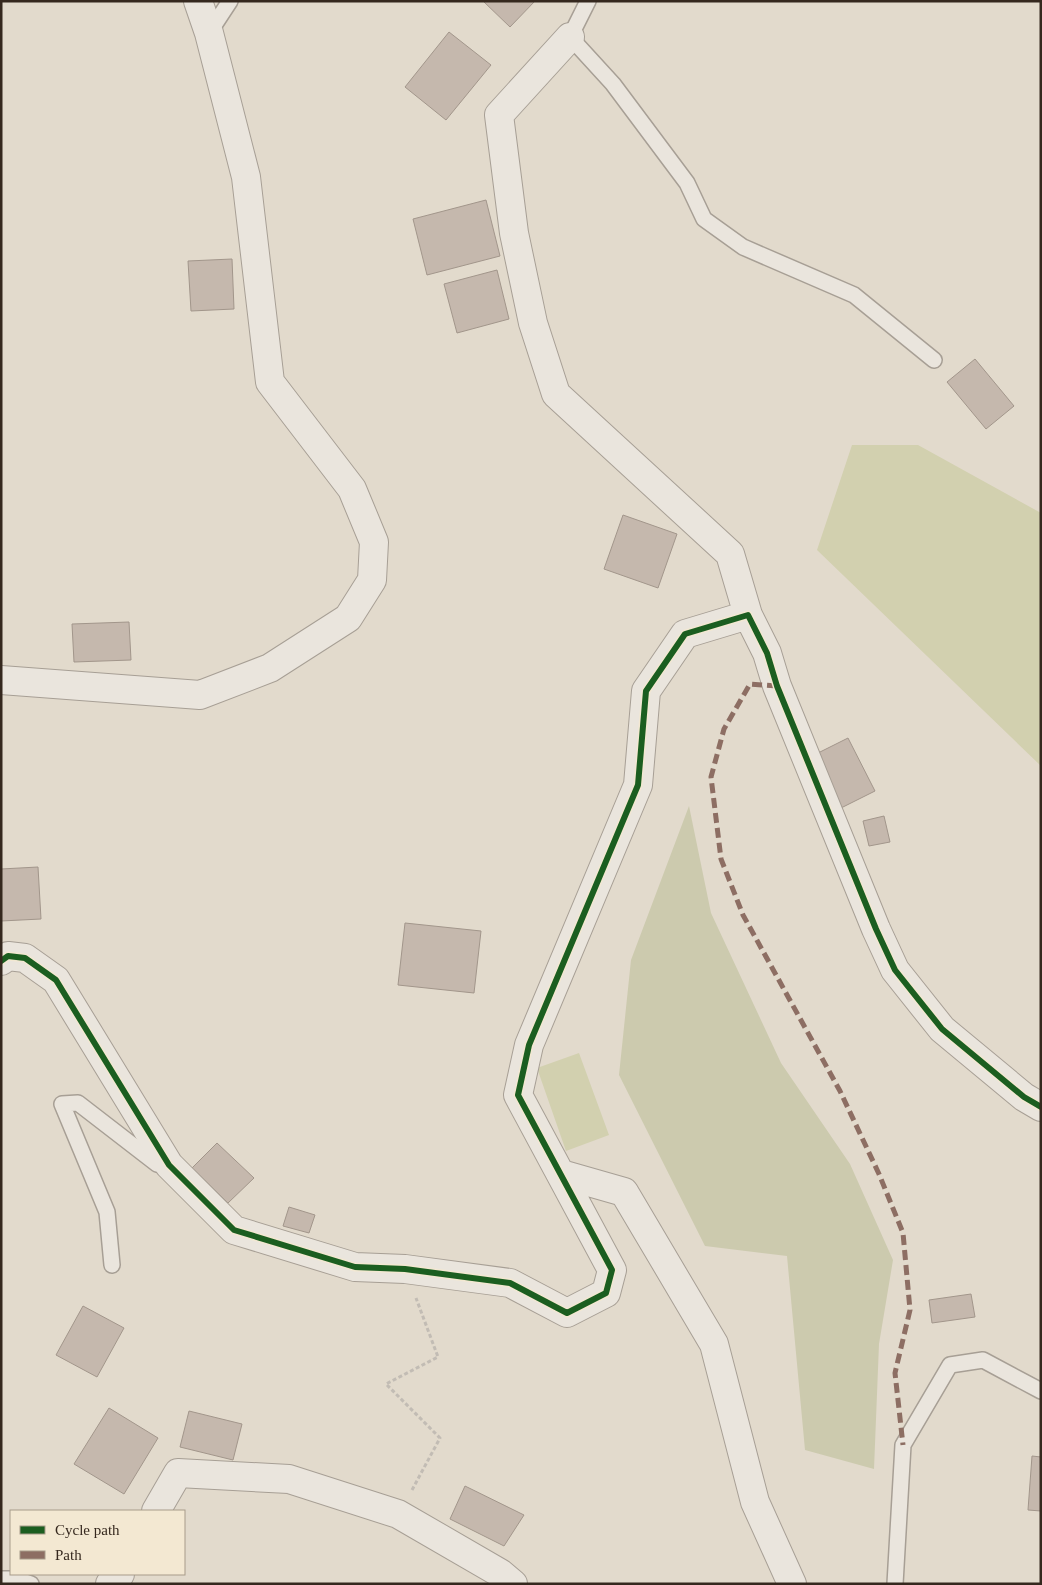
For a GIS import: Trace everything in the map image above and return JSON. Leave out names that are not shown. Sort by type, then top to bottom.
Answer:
[{"type":"street","points":[[1,680],[200,695],[270,668],[348,618],[372,580],[374,542],[352,489],[270,382],[246,177],[209,33],[198,1]]},
{"type":"street","points":[[570,37],[499,114],[514,233],[534,323],[556,394],[730,554],[748,615],[767,653],[777,686],[895,970],[942,1029],[1024,1097],[1041,1107]]},
{"type":"street","points":[[1,961],[8,956],[25,958],[56,980],[169,1165],[234,1230],[355,1267],[405,1269],[510,1283],[568,1313],[606,1293],[612,1270],[518,1095],[529,1045],[638,785],[646,691],[685,634],[748,615]]},
{"type":"street","points":[[561,1174],[624,1192],[714,1344],[756,1502],[792,1584]]},
{"type":"street","points":[[157,1510],[178,1473],[289,1479],[398,1514],[500,1573],[513,1584]]},
{"type":"street","points":[[110,1584],[119,1575]]},
{"type":"lane","points":[[209,33],[230,1]]},
{"type":"lane","points":[[588,1],[570,37],[613,84],[688,183],[704,219],[743,247],[854,295],[934,360]]},
{"type":"lane","points":[[112,1264],[107,1212],[62,1104],[78,1103],[157,1164],[169,1165]]},
{"type":"lane","points":[[895,1584],[903,1445],[950,1365],[983,1360],[1041,1391]]},
{"type":"lane","points":[[1,1579],[17,1578],[31,1584]]},
{"type":"path","points":[[398,1514],[440,1438],[386,1384],[438,1357],[405,1269]]},
{"type":"shaded area","points":[[852,445],[918,445],[1041,513],[1041,766],[817,550]]},
{"type":"shaded area","points":[[689,806],[711,913],[781,1063],[850,1164],[893,1260],[879,1344],[874,1469],[805,1450],[787,1256],[705,1246],[619,1075],[631,960]]},
{"type":"shaded area","points":[[579,1053],[609,1135],[566,1151],[537,1068]]},
{"type":"building","points":[[483,1],[535,1],[510,27]]},
{"type":"building","points":[[449,32],[491,65],[446,120],[405,87]]},
{"type":"building","points":[[486,200],[500,256],[427,275],[413,219]]},
{"type":"building","points":[[232,259],[234,309],[191,311],[188,261]]},
{"type":"building","points":[[497,270],[509,319],[457,333],[444,284]]},
{"type":"building","points":[[975,359],[1014,406],[986,429],[947,382]]},
{"type":"building","points":[[623,515],[677,534],[658,588],[604,569]]},
{"type":"building","points":[[129,622],[131,660],[74,662],[72,624]]},
{"type":"building","points":[[848,738],[875,791],[837,810],[810,757]]},
{"type":"building","points":[[884,816],[890,842],[869,846],[863,821]]},
{"type":"building","points":[[38,867],[41,919],[1,921],[1,869]]},
{"type":"building","points":[[405,923],[481,931],[474,993],[398,985]]},
{"type":"building","points":[[217,1143],[254,1178],[228,1203],[192,1168]]},
{"type":"building","points":[[289,1207],[315,1215],[309,1233],[283,1226]]},
{"type":"building","points":[[971,1294],[975,1317],[932,1323],[929,1300]]},
{"type":"building","points":[[83,1306],[124,1328],[97,1377],[56,1355]]},
{"type":"building","points":[[109,1408],[158,1438],[124,1494],[74,1464]]},
{"type":"building","points":[[189,1411],[242,1424],[233,1460],[180,1447]]},
{"type":"building","points":[[1032,1456],[1041,1457],[1041,1511],[1028,1510]]},
{"type":"building","points":[[465,1486],[524,1515],[504,1546],[450,1519]]},
{"type":"marked path","points":[[777,686],[750,684],[724,729],[711,777],[721,859],[743,915],[840,1091],[879,1174],[903,1233],[910,1310],[895,1373],[903,1445]]},
{"type":"cycle path","points":[[1,961],[8,956],[25,958],[56,980],[169,1165],[234,1230],[355,1267],[405,1269],[510,1283],[567,1313],[606,1293],[612,1270],[518,1095],[529,1045],[638,785],[646,691],[685,634],[748,615],[767,653],[777,686],[876,929],[895,970],[942,1029],[1024,1097],[1041,1107]]}]
